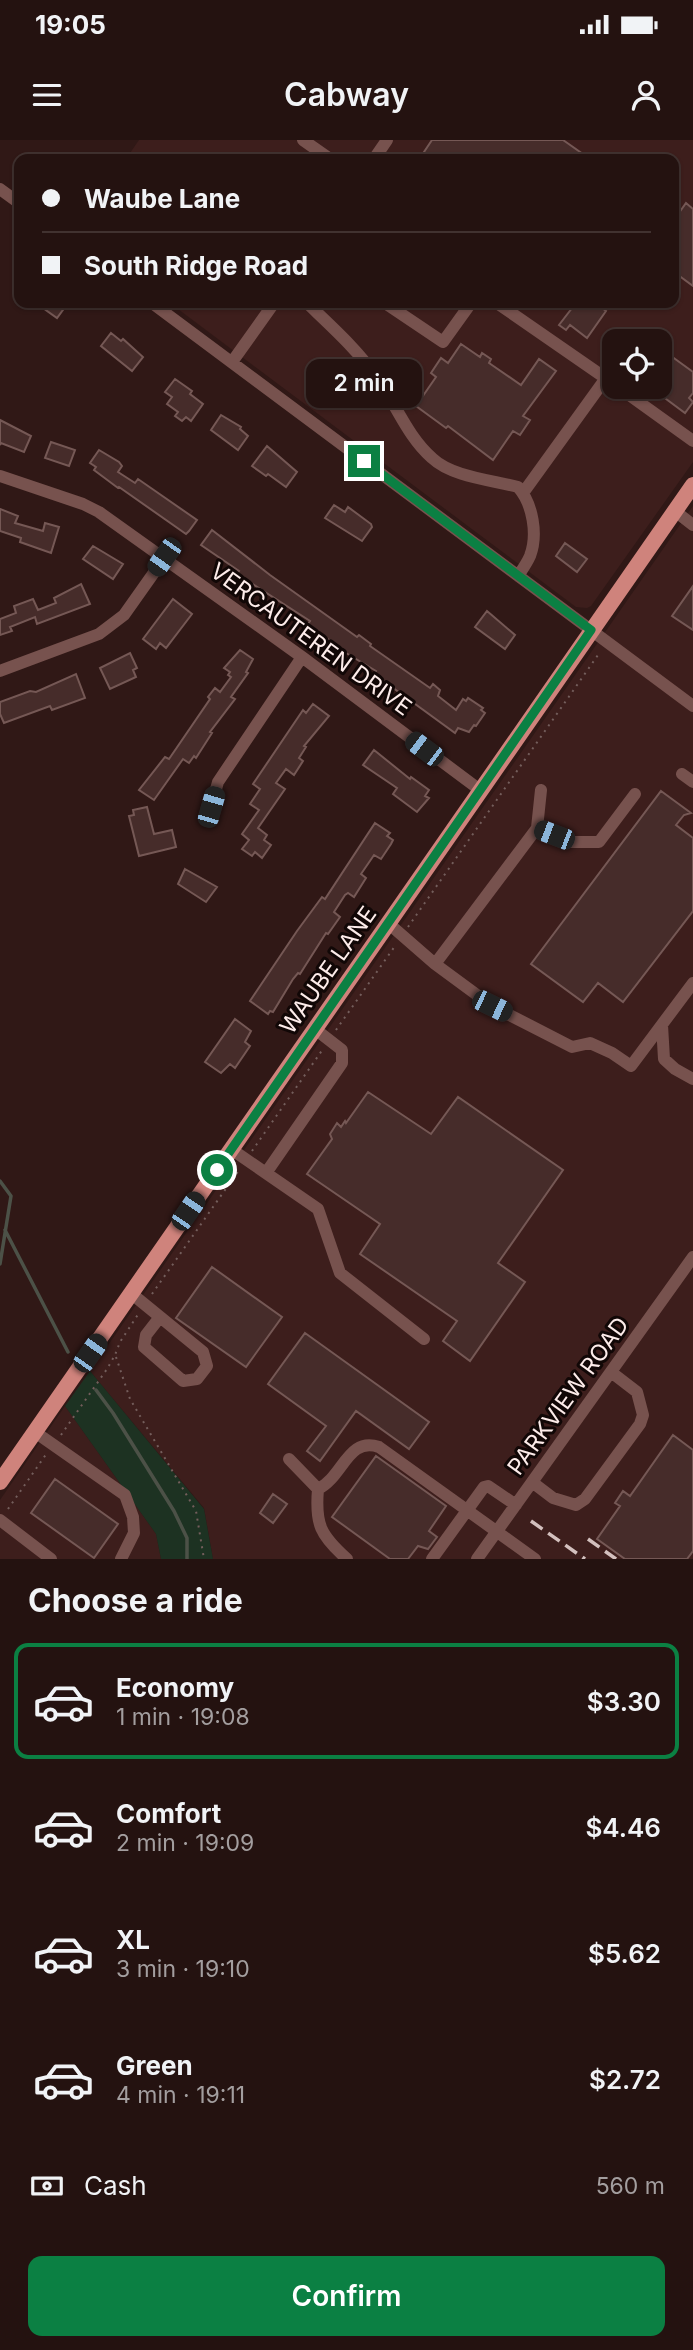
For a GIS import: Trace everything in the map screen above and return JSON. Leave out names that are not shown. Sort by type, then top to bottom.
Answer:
[{"type":"main road","name":"WAUBE LANE","points":[[0,1482],[693,485]]},
{"type":"street","points":[[303,140],[323,154]]},
{"type":"street","points":[[0,189],[14,200]]},
{"type":"street","points":[[159,308],[692,704]]},
{"type":"street","points":[[232,362],[270,308]]},
{"type":"street","points":[[312,308],[351,346],[377,377],[407,429],[433,459],[456,472],[518,487],[523,493],[528,501],[533,522],[530,556],[518,576]]},
{"type":"street","points":[[318,314],[323,308]]},
{"type":"street","points":[[392,308],[443,342],[467,308]]},
{"type":"street","points":[[504,308],[602,375]]},
{"type":"street","points":[[523,493],[602,396]]},
{"type":"street","points":[[635,399],[693,441]]},
{"type":"street","name":"VERCAUTEREN DRIVE","points":[[0,476],[99,512],[302,657],[480,790]]},
{"type":"street","points":[[675,511],[693,525]]},
{"type":"street","points":[[0,671],[99,634],[124,615],[164,557]]},
{"type":"street","points":[[211,807],[218,782],[302,657]]},
{"type":"street","points":[[682,774],[693,782]]},
{"type":"street","points":[[435,964],[537,828],[541,790]]},
{"type":"street","points":[[537,828],[572,842],[599,842],[635,794]]},
{"type":"street","points":[[388,923],[435,964],[492,1006],[572,1047],[590,1043],[631,1066],[693,983]]},
{"type":"street","points":[[662,1025],[664,1059],[693,1079]]},
{"type":"street","points":[[266,1173],[342,1063],[342,1050],[314,1029]]},
{"type":"street","points":[[231,1149],[318,1209],[340,1273],[424,1339]]},
{"type":"street","name":"PARKVIEW ROAD","points":[[477,1559],[693,1257]]},
{"type":"street","points":[[132,1294],[203,1352],[207,1366],[197,1379],[183,1381],[144,1348],[146,1335],[160,1317]]},
{"type":"street","points":[[532,1482],[553,1498],[576,1504],[585,1499],[640,1424],[643,1415],[637,1392],[611,1372]]},
{"type":"street","points":[[35,1432],[125,1495],[133,1517],[134,1533],[121,1559]]},
{"type":"street","points":[[318,1489],[328,1484],[351,1453],[360,1446],[371,1444],[379,1447],[535,1559]]},
{"type":"street","points":[[289,1459],[318,1489],[316,1513],[320,1531],[346,1559]]},
{"type":"street","points":[[432,1559],[488,1486],[516,1505]]},
{"type":"street","points":[[0,1520],[51,1559]]},
{"type":"path","points":[[0,1520],[115,1355],[120,1342],[145,1305],[598,655]]},
{"type":"path","points":[[590,657],[594,660]]},
{"type":"path","points":[[115,1355],[130,1399],[196,1511],[204,1559]]},
{"type":"shaded area","points":[[139,140],[693,140],[693,462],[587,608],[576,607],[177,308],[679,308],[679,154],[129,154]]},
{"type":"shaded area","points":[[693,506],[693,1559],[213,1559],[204,1508],[90,1371]]},
{"type":"shaded area","points":[[65,1406],[156,1534],[161,1559],[0,1559],[0,1500]]},
{"type":"green space","points":[[90,1371],[204,1509],[213,1559],[161,1559],[156,1534],[65,1406]]},
{"type":"building","points":[[432,140],[563,140],[583,154],[423,154]]},
{"type":"building","points":[[686,203],[693,209],[693,286],[679,276],[679,213]]},
{"type":"building","points":[[43,308],[64,308],[57,318]]},
{"type":"building","points":[[572,308],[602,308],[606,311],[587,338],[570,325],[566,330],[559,325]]},
{"type":"building","points":[[111,333],[121,341],[123,339],[143,357],[132,371],[101,346]]},
{"type":"building","points":[[461,344],[480,357],[482,353],[491,359],[489,363],[521,385],[539,359],[556,371],[523,416],[530,420],[520,435],[513,431],[493,460],[416,406],[436,377],[431,373],[441,358],[448,363]]},
{"type":"building","points":[[672,357],[693,372],[693,393],[689,398],[693,402],[685,413],[666,399],[672,399]]},
{"type":"building","points":[[175,379],[192,391],[190,394],[203,404],[191,421],[186,417],[182,421],[175,416],[178,412],[167,404],[172,397],[165,392]]},
{"type":"building","points":[[221,415],[241,427],[248,436],[238,450],[211,430]]},
{"type":"building","points":[[0,420],[31,436],[24,452],[1,443],[0,445]]},
{"type":"building","points":[[51,442],[75,450],[69,466],[45,458]]},
{"type":"building","points":[[267,446],[297,472],[286,487],[252,466]]},
{"type":"building","points":[[99,450],[119,462],[122,466],[118,472],[135,483],[138,479],[197,520],[189,531],[186,534],[94,470],[96,467],[90,463]]},
{"type":"building","points":[[334,505],[345,512],[348,507],[371,524],[372,527],[362,541],[325,518]]},
{"type":"building","points":[[0,509],[18,516],[15,523],[43,531],[45,523],[59,527],[51,553],[20,542],[21,538],[0,531]]},
{"type":"building","points":[[212,530],[270,575],[357,637],[359,635],[371,644],[370,646],[430,688],[433,684],[440,690],[438,696],[456,710],[463,699],[466,701],[468,698],[483,708],[481,710],[485,713],[476,726],[469,732],[458,728],[455,733],[374,674],[376,671],[346,653],[308,624],[310,621],[237,574],[239,571],[201,545]]},
{"type":"building","points":[[565,543],[587,559],[577,572],[556,556]]},
{"type":"building","points":[[93,546],[123,564],[113,579],[83,559]]},
{"type":"building","points":[[81,584],[90,604],[37,624],[35,617],[10,627],[12,631],[0,635],[0,619],[16,613],[14,606],[33,599],[38,610],[56,603],[54,598]]},
{"type":"building","points":[[693,586],[693,630],[672,616]]},
{"type":"building","points":[[173,599],[192,614],[166,648],[160,643],[156,649],[143,639]]},
{"type":"building","points":[[487,611],[515,635],[505,649],[475,627]]},
{"type":"building","points":[[240,650],[253,659],[246,672],[248,673],[231,697],[235,699],[210,732],[212,733],[196,758],[194,756],[189,763],[183,759],[154,800],[139,790],[165,757],[169,759],[215,688],[220,692],[231,677],[228,675],[230,672],[224,668]]},
{"type":"building","points":[[130,653],[137,668],[133,670],[136,677],[110,689],[100,668]]},
{"type":"building","points":[[76,674],[85,698],[52,710],[50,706],[4,723],[0,714],[0,702],[30,691],[36,692]]},
{"type":"building","points":[[313,704],[329,716],[304,746],[306,747],[299,758],[303,761],[294,775],[286,769],[276,783],[285,789],[258,828],[267,835],[264,840],[271,845],[262,858],[255,852],[252,856],[242,849],[249,840],[242,834],[259,810],[250,804],[260,789],[253,784],[303,710],[306,713]]},
{"type":"building","points":[[374,750],[410,779],[411,777],[429,790],[425,796],[429,798],[417,812],[393,794],[397,788],[363,765]]},
{"type":"building","points":[[661,791],[691,813],[684,815],[676,825],[693,838],[693,911],[623,1002],[598,983],[583,1002],[531,964]]},
{"type":"building","points":[[147,807],[154,834],[172,830],[176,847],[139,856],[129,816],[134,815],[133,810]]},
{"type":"building","points":[[375,823],[390,833],[387,836],[393,840],[391,844],[381,859],[374,855],[361,874],[366,878],[354,897],[348,893],[345,895],[334,912],[340,917],[328,934],[326,933],[300,974],[293,979],[273,1012],[268,1014],[250,1001],[322,897],[325,899]]},
{"type":"building","points":[[185,869],[217,887],[206,902],[178,884]]},
{"type":"building","points":[[235,1019],[251,1031],[245,1042],[250,1046],[235,1068],[230,1064],[221,1073],[205,1062]]},
{"type":"building","points":[[368,1092],[431,1134],[458,1097],[563,1170],[498,1263],[525,1282],[470,1361],[443,1341],[457,1321],[360,1254],[380,1224],[307,1174],[332,1139],[330,1134],[337,1123],[341,1127],[345,1121],[346,1123]]},
{"type":"building","points":[[212,1267],[282,1317],[246,1367],[176,1318]]},
{"type":"building","points":[[305,1333],[429,1422],[409,1449],[356,1411],[320,1461],[307,1451],[326,1426],[268,1384]]},
{"type":"building","points":[[673,1435],[693,1450],[693,1551],[687,1559],[625,1559],[597,1539],[620,1506],[615,1503],[623,1491],[630,1496]]},
{"type":"building","points":[[376,1456],[446,1506],[429,1531],[437,1537],[428,1549],[418,1546],[408,1559],[390,1559],[332,1517]]},
{"type":"building","points":[[55,1479],[118,1524],[94,1558],[31,1513]]},
{"type":"building","points":[[273,1494],[287,1504],[273,1523],[260,1513]]},
{"type":"waterway","points":[[0,1181],[11,1196],[0,1264]]},
{"type":"waterway","points":[[5,1230],[68,1352]]},
{"type":"waterway","points":[[96,1390],[174,1511],[187,1538],[187,1559]]},
{"type":"railway","points":[[531,1521],[585,1559]]},
{"type":"railway","points":[[588,1539],[616,1559]]},
{"type":"route","points":[[217,1170],[591,630],[364,461]]}]
